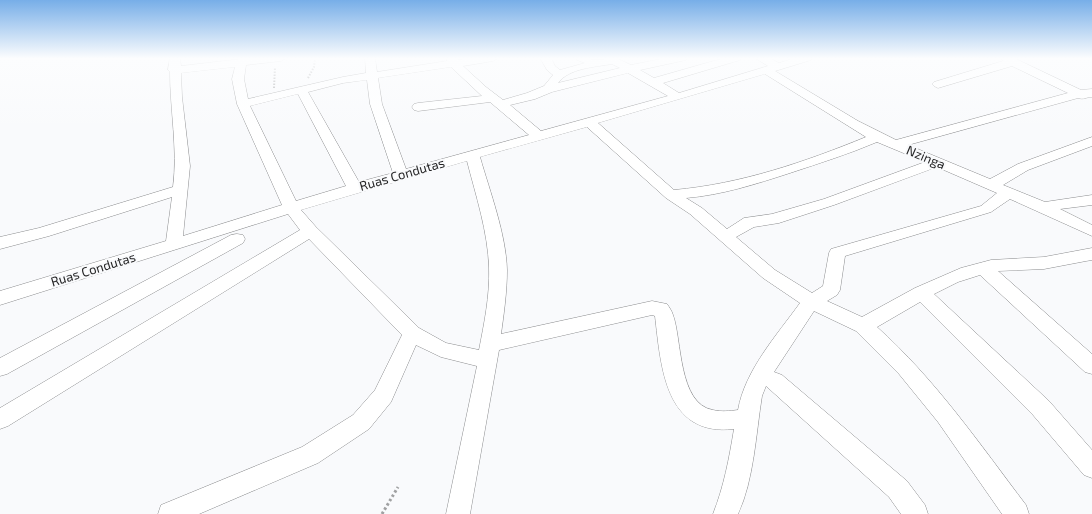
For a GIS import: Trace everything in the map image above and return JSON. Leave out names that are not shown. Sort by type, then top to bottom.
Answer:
[{"type":"street","points":[[174,244],[183,166],[176,82]]},
{"type":"street","points":[[239,82],[243,104],[291,207],[310,231],[412,333],[427,344],[447,352],[489,352],[652,308],[660,310],[664,315],[671,365],[676,381],[688,407],[702,417],[712,420],[748,418]]},
{"type":"street","points":[[243,104],[335,82]]},
{"type":"street","points":[[373,82],[376,104],[401,175]]},
{"type":"street","points":[[475,82],[482,90],[538,136]]},
{"type":"street","points":[[548,89],[553,82]]},
{"type":"street","points":[[418,107],[497,101],[531,96],[570,82]]},
{"type":"street","points":[[654,82],[678,97]]},
{"type":"street","points":[[703,82],[711,87]]},
{"type":"street","name":"Ruas Condutas","points":[[0,298],[355,188],[729,82]]},
{"type":"street","name":"Nzinga","points":[[793,82],[853,124],[877,136],[1043,207],[1092,231]]},
{"type":"street","points":[[938,84],[944,82]]},
{"type":"street","points":[[1053,82],[1092,100]]},
{"type":"street","points":[[307,89],[355,188]]},
{"type":"street","points":[[896,144],[1078,94],[1092,93]]},
{"type":"street","points":[[589,122],[671,195],[696,211],[769,274],[811,301],[863,326],[894,354],[936,405],[1017,514]]},
{"type":"street","points":[[671,195],[702,192],[742,184],[841,152],[877,136]]},
{"type":"street","points":[[991,185],[1023,167],[1092,141]]},
{"type":"street","points":[[458,514],[489,352],[497,296],[498,269],[495,242],[473,155]]},
{"type":"street","points":[[726,236],[750,222],[772,219],[822,204],[859,192],[938,162]]},
{"type":"street","points":[[0,243],[43,232],[181,188]]},
{"type":"street","points":[[725,514],[731,502],[738,476],[751,396],[760,376],[811,301],[831,290],[837,253],[986,209],[1008,192]]},
{"type":"street","points":[[1043,207],[1092,200]]},
{"type":"street","points":[[0,419],[310,231]]},
{"type":"street","points":[[0,368],[237,239]]},
{"type":"street","points":[[863,326],[954,277],[983,268],[1063,261],[1092,254]]},
{"type":"street","points":[[983,268],[1092,366]]},
{"type":"street","points":[[922,293],[1041,408],[1092,467]]},
{"type":"street","points":[[170,514],[310,454],[361,422],[383,396],[412,333]]},
{"type":"street","points":[[760,376],[775,381],[898,490],[916,514]]},
{"type":"path","points":[[273,82],[275,96]]},
{"type":"path","points":[[307,89],[308,82]]},
{"type":"path","points":[[382,514],[398,488]]}]
